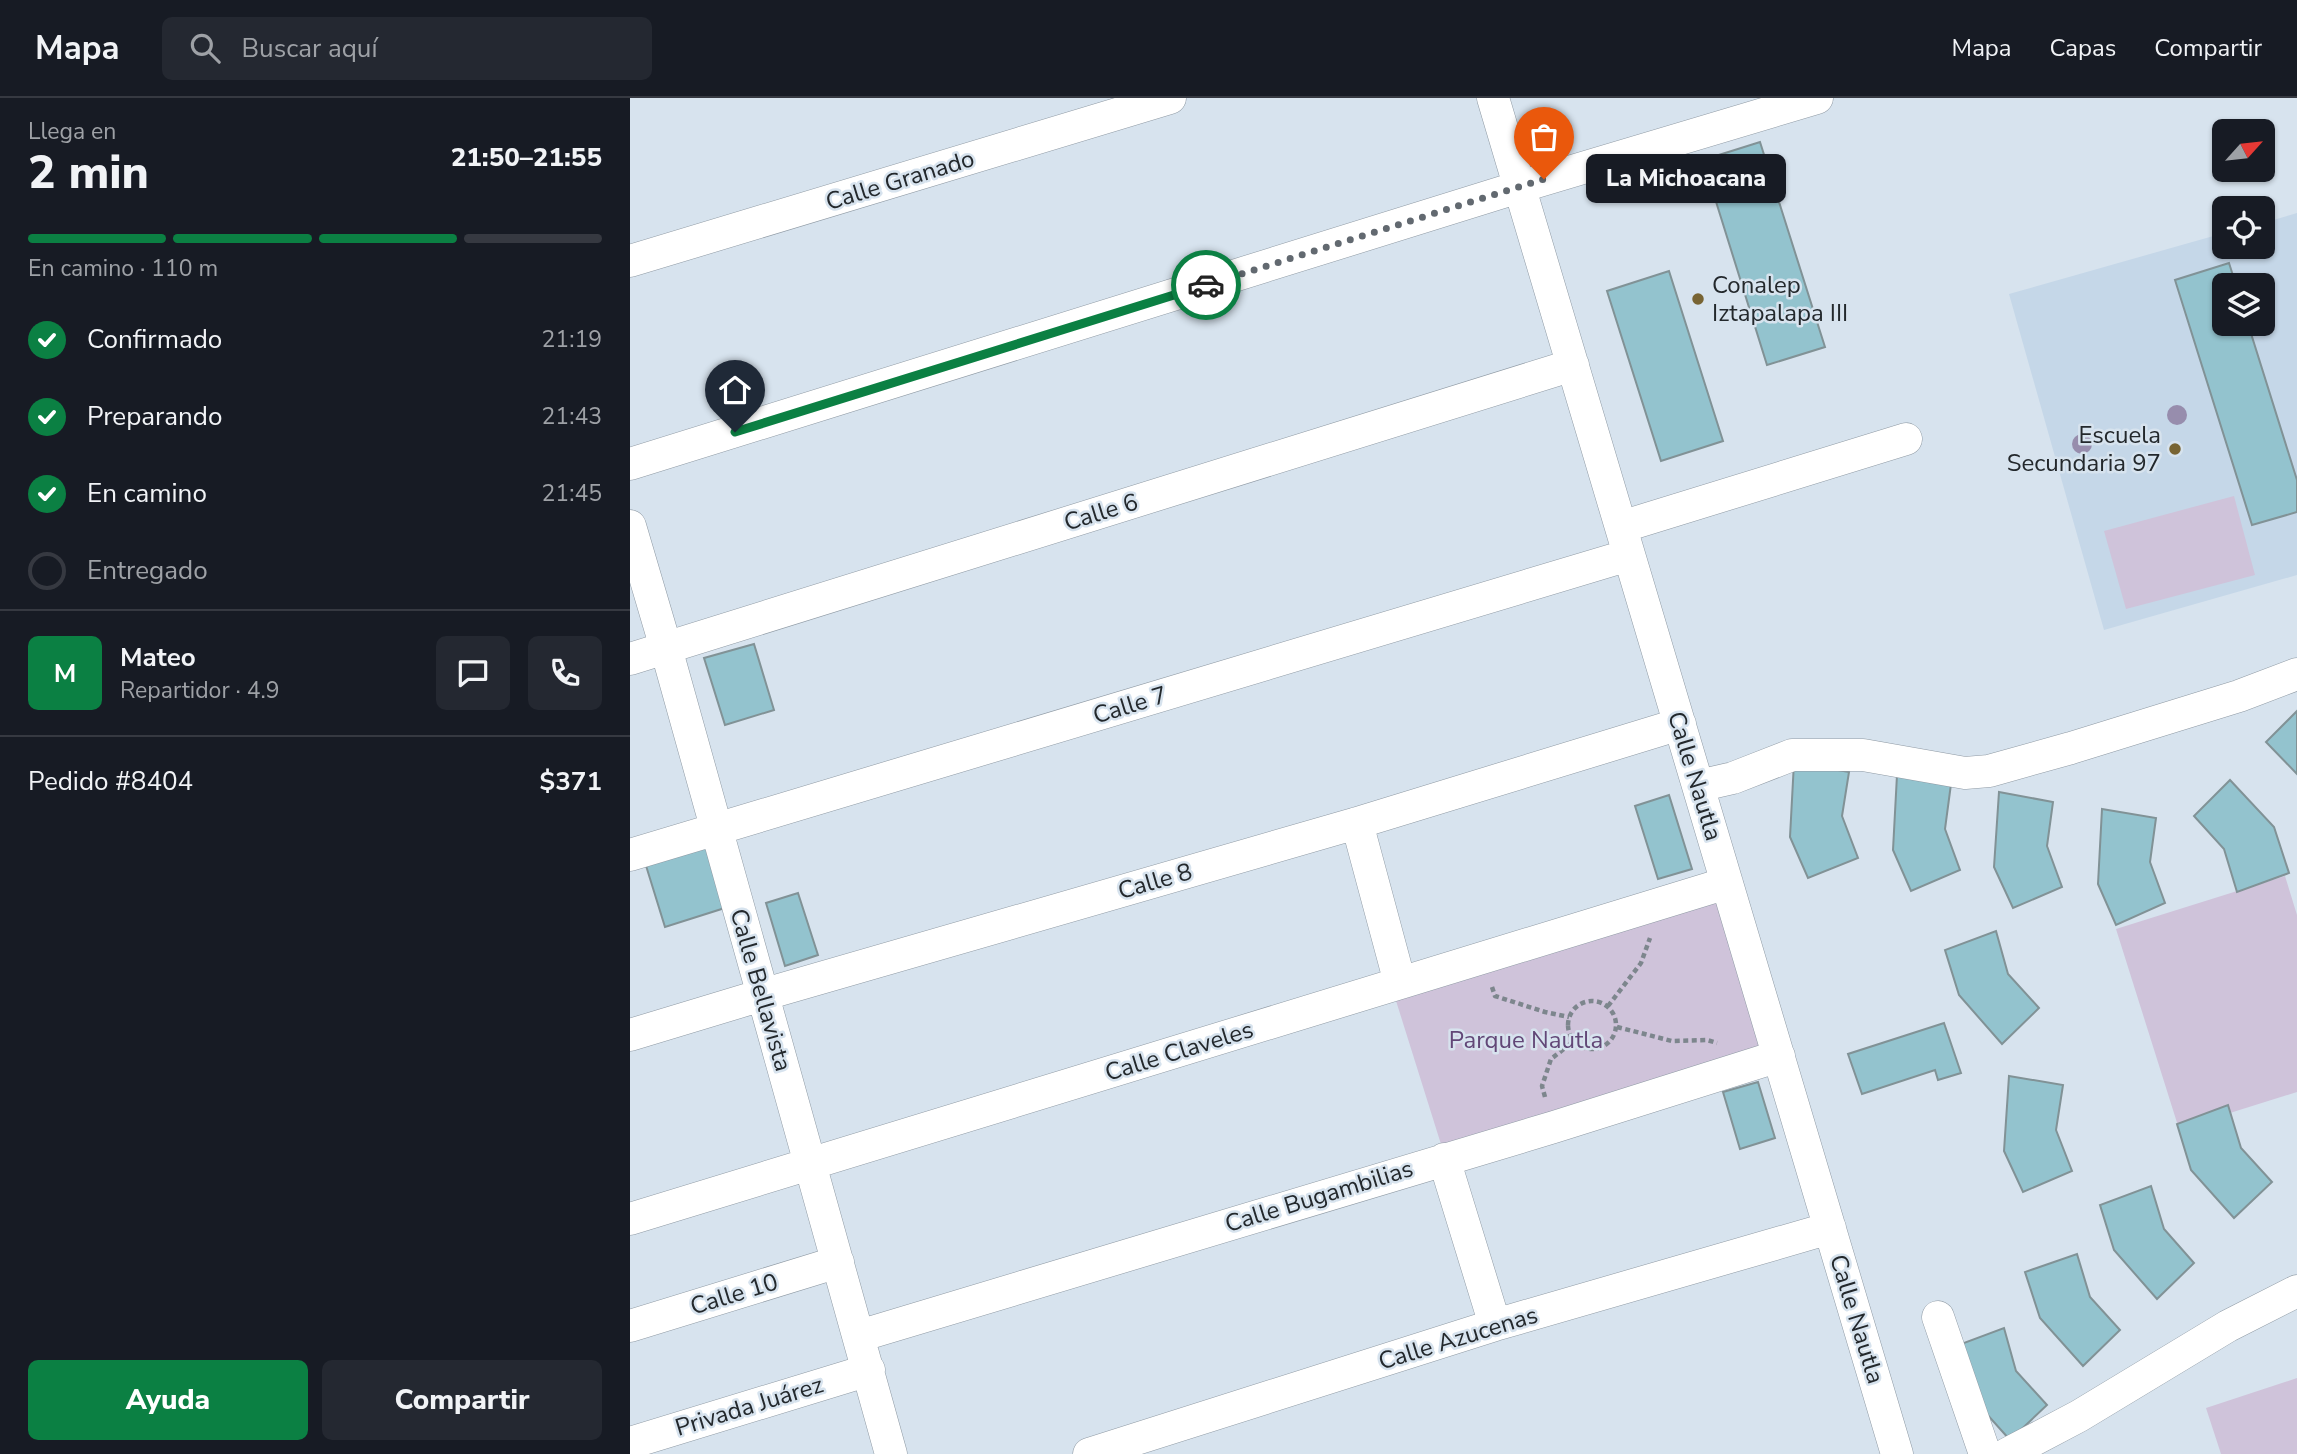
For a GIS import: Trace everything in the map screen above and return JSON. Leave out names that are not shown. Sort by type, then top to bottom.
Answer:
[{"type":"street","name":"Calle Granado","points":[[630,261],[1170,98]]},
{"type":"street","name":"Calle Nautla","points":[[1493,98],[1897,1454]]},
{"type":"street","points":[[630,464],[1520,187],[1817,98]]},
{"type":"street","name":"Calle 6","points":[[630,659],[1573,365]]},
{"type":"street","name":"Calle 7","points":[[630,855],[1625,541],[1906,439]]},
{"type":"street","name":"Calle Bellavista","points":[[630,526],[891,1454]]},
{"type":"street","points":[[1698,786],[1733,778],[1792,755],[1863,755],[1965,773],[1989,771],[2239,696],[2297,674]]},
{"type":"street","name":"Calle 8","points":[[630,1035],[1357,823],[1680,724]]},
{"type":"street","points":[[1357,823],[1400,983]]},
{"type":"street","name":"Calle Claveles","points":[[630,1219],[1727,883]]},
{"type":"street","name":"Calle Bugambilias","points":[[859,1336],[1553,1127],[1779,1056]]},
{"type":"street","points":[[1444,1159],[1495,1325]]},
{"type":"street","name":"Calle Azucenas","points":[[1089,1454],[1495,1325],[1830,1228]]},
{"type":"street","name":"Calle 10","points":[[630,1326],[838,1262]]},
{"type":"street","points":[[2007,1454],[2079,1416],[2228,1326],[2297,1291]]},
{"type":"street","points":[[1938,1317],[1985,1454]]},
{"type":"street","name":"Privada Juárez","points":[[630,1443],[869,1370]]},
{"type":"path","points":[[1608,1006],[1641,962],[1661,904]]},
{"type":"path","points":[[1482,958],[1495,996],[1569,1017]]},
{"type":"path","points":[[1594,1000],[1608,1006],[1616,1019],[1617,1027],[1610,1042],[1604,1047],[1588,1049],[1574,1041],[1568,1026],[1569,1017],[1579,1004],[1594,1000]]},
{"type":"path","points":[[1617,1027],[1672,1041],[1707,1040],[1734,1050],[1745,1067]]},
{"type":"path","points":[[1553,1127],[1542,1086],[1551,1059],[1574,1041]]},
{"type":"shaded area","name":"Escuela Secundaria 97","points":[[2297,213],[2297,575],[2104,630],[2009,294],[2212,236],[2212,259],[2275,259],[2275,219]]},
{"type":"green space","points":[[2234,496],[2255,575],[2126,609],[2104,531]]},
{"type":"green space","points":[[2285,876],[2297,915],[2297,1092],[2179,1129],[2116,929]]},
{"type":"green space","name":"Parque Nautla","points":[[1727,883],[1779,1056],[1445,1157],[1392,988]]},
{"type":"green space","points":[[2297,1378],[2297,1454],[2221,1454],[2206,1408]]},
{"type":"building","points":[[1760,142],[1825,347],[1767,365],[1703,160]]},
{"type":"building","points":[[2229,263],[2232,273],[2212,273],[2212,336],[2252,336],[2297,480],[2297,512],[2252,525],[2175,280]]},
{"type":"building","points":[[1669,271],[1723,441],[1661,461],[1607,291]]},
{"type":"building","points":[[754,644],[774,710],[725,725],[704,658]]},
{"type":"building","points":[[2297,711],[2297,774],[2266,742]]},
{"type":"building","points":[[1794,762],[1849,772],[1842,816],[1858,858],[1808,878],[1790,837]]},
{"type":"building","points":[[1897,775],[1951,784],[1945,829],[1960,870],[1911,891],[1893,850]]},
{"type":"building","points":[[2230,780],[2274,827],[2289,873],[2237,892],[2224,849],[2194,816]]},
{"type":"building","points":[[1999,792],[2053,802],[2047,846],[2062,887],[2013,908],[1994,867]]},
{"type":"building","points":[[1669,795],[1692,869],[1658,879],[1635,806]]},
{"type":"building","points":[[2102,809],[2156,818],[2150,862],[2165,903],[2116,925],[2098,884]]},
{"type":"building","points":[[709,835],[731,906],[665,927],[643,856]]},
{"type":"building","points":[[798,893],[818,955],[785,966],[766,903]]},
{"type":"building","points":[[1996,931],[2008,974],[2039,1008],[2002,1044],[1959,995],[1945,950]]},
{"type":"building","points":[[1944,1023],[1961,1073],[1938,1080],[1935,1070],[1862,1094],[1848,1054]]},
{"type":"building","points":[[2009,1076],[2063,1085],[2056,1130],[2072,1171],[2023,1192],[2004,1151]]},
{"type":"building","points":[[1758,1082],[1775,1138],[1740,1149],[1723,1092]]},
{"type":"building","points":[[2228,1105],[2241,1148],[2272,1182],[2234,1218],[2191,1170],[2177,1124]]},
{"type":"building","points":[[2151,1186],[2164,1229],[2194,1263],[2157,1299],[2114,1250],[2100,1205]]},
{"type":"building","points":[[2077,1254],[2090,1297],[2120,1330],[2083,1366],[2040,1318],[2025,1272]]},
{"type":"building","points":[[2004,1328],[2016,1371],[2047,1405],[2010,1440],[1967,1392],[1953,1347]]},
{"type":"way so far","points":[[1206,285],[1544,179]]},
{"type":"place","name":"La Michoacana","points":[[1544,179]]},
{"type":"place","name":"Conalep Iztapalapa III","points":[[1698,299]]},
{"type":"place","name":"Escuela Secundaria 97","points":[[2175,449]]},
{"type":"route","points":[[735,432],[1206,285]]}]
